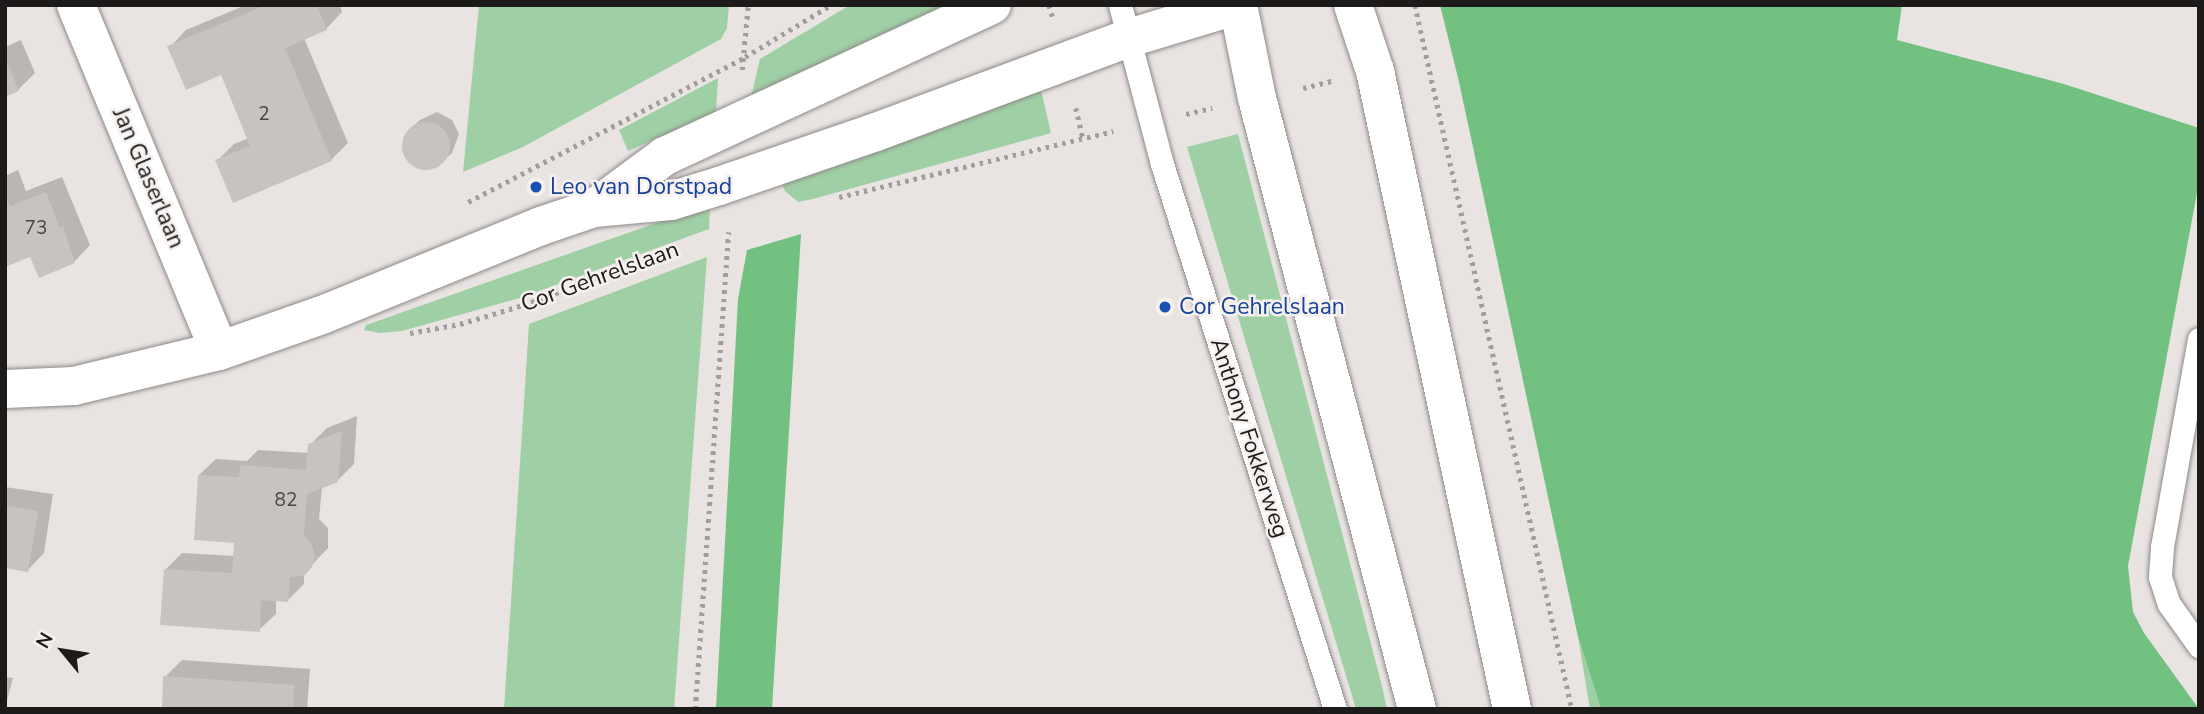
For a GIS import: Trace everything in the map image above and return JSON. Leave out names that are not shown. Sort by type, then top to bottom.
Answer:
[{"type":"street","name":"Jan Glaserlaan","points":[[76,5],[219,352]]},
{"type":"street","points":[[594,208],[665,156],[992,5]]},
{"type":"street","points":[[5,388],[74,386],[219,352],[322,315],[541,226],[594,208],[671,201],[876,132],[1125,22],[1238,5],[1257,98],[1417,709]]},
{"type":"street","points":[[1353,5],[1380,96],[1512,709]]},
{"type":"lane","name":"Anthony Fokkerweg","points":[[1125,22],[1162,164],[1335,709]]},
{"type":"lane","points":[[2199,339],[2162,547],[2160,577],[2169,604],[2199,646]]},
{"type":"path","points":[[745,57],[748,5]]},
{"type":"path","points":[[463,206],[745,57],[831,5]]},
{"type":"path","points":[[1415,5],[1572,709]]},
{"type":"path","points":[[833,199],[1083,138]]},
{"type":"path","points":[[716,236],[742,227]]},
{"type":"path","points":[[695,709],[728,231]]},
{"type":"path","name":"Cor Gehrelslaan","points":[[398,335],[460,324],[523,305],[690,245]]},
{"type":"green space","points":[[479,5],[729,5],[727,28],[721,39],[523,147],[463,172]]},
{"type":"green space","points":[[850,5],[945,5],[751,97],[760,59]]},
{"type":"green space","points":[[1440,5],[1902,5],[1897,40],[2064,84],[2199,128],[2199,182],[2128,566],[2133,612],[2144,633],[2199,709],[1601,709],[1578,637],[1459,82]]},
{"type":"green space","points":[[718,78],[716,112],[628,151],[619,130]]},
{"type":"green space","points":[[1041,90],[1051,133],[813,199],[798,202],[785,191],[781,180]]},
{"type":"green space","points":[[1238,134],[1387,709],[1356,709],[1187,147]]},
{"type":"green space","points":[[710,204],[709,229],[520,298],[402,331],[380,333],[364,330],[366,325]]},
{"type":"green space","points":[[801,234],[772,709],[716,709],[738,299],[747,250]]},
{"type":"green space","points":[[707,257],[674,709],[504,709],[529,324]]},
{"type":"green space","points":[[1578,637],[1601,709],[1590,709]]},
{"type":"building","points":[[266,5],[317,5],[327,30],[285,48],[332,161],[233,203],[215,160],[250,146],[221,75],[186,90],[167,46]]},
{"type":"building","points":[[5,57],[19,91],[5,97]]},
{"type":"building","points":[[426,122],[443,129],[450,146],[443,163],[426,170],[409,163],[402,146],[409,129]]},
{"type":"building","points":[[46,192],[60,228],[63,226],[75,263],[39,278],[30,257],[5,267],[5,195],[10,206]]},
{"type":"building","points":[[342,431],[338,482],[307,494],[304,536],[312,545],[315,557],[312,567],[304,576],[290,577],[288,602],[261,600],[260,632],[160,625],[164,569],[232,573],[234,543],[194,540],[198,475],[239,477],[240,465],[306,470],[308,444]]},
{"type":"building","points":[[5,506],[38,511],[28,572],[5,568]]},
{"type":"building","points":[[163,676],[294,685],[293,709],[162,709]]},
{"type":"place","name":"Leo van Dorstpad","points":[[536,187]]},
{"type":"place","name":"Cor Gehrelslaan","points":[[1165,307]]}]
